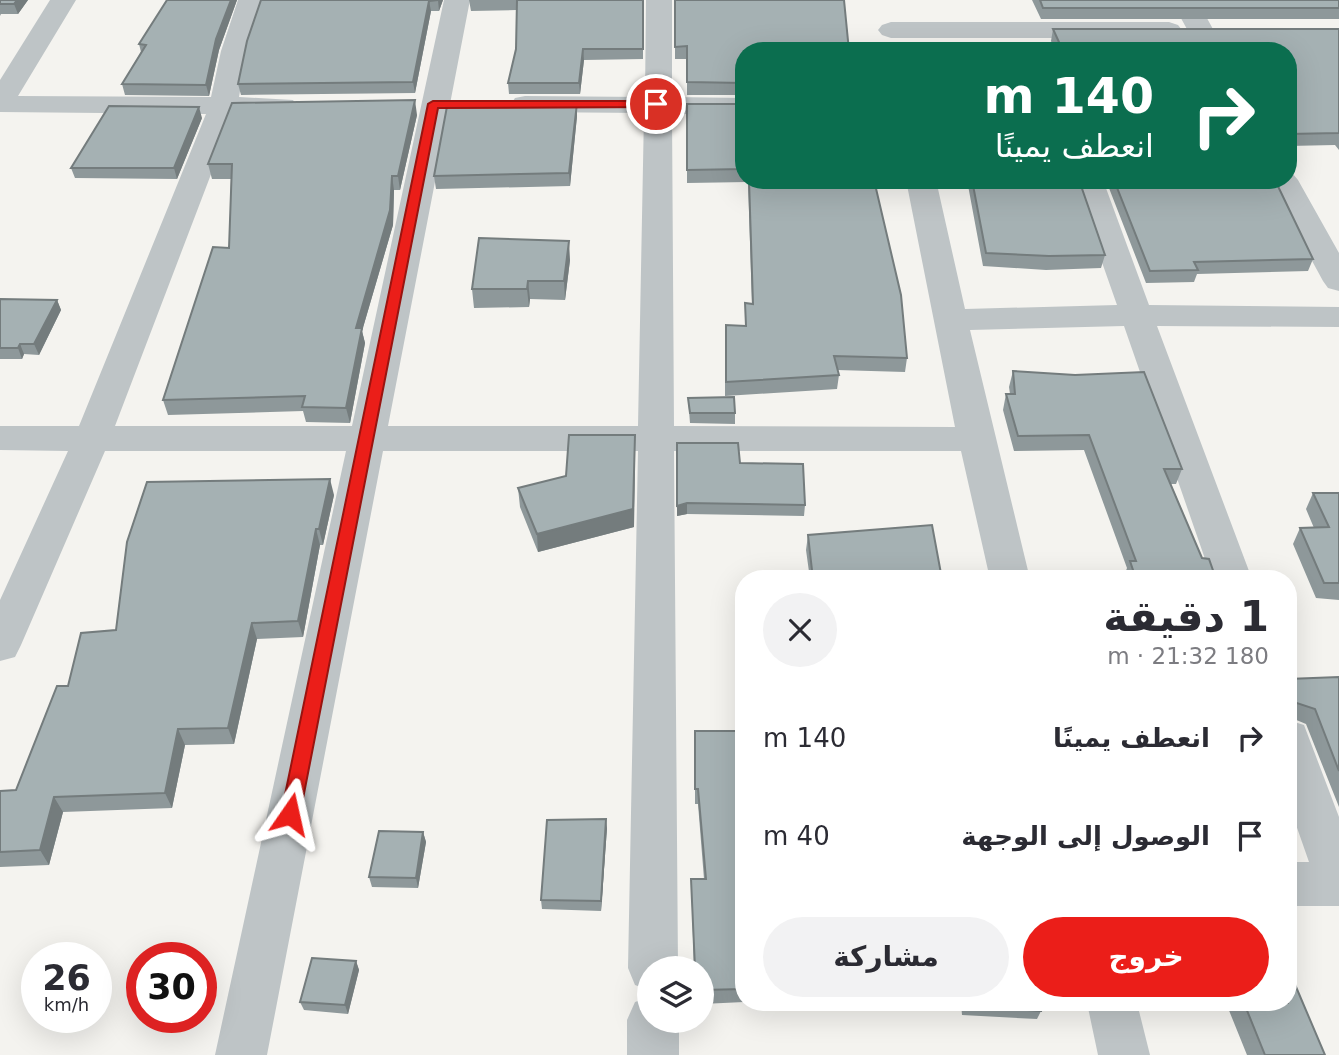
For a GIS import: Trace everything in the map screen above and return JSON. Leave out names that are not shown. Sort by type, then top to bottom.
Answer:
[{"type":"street","points":[[0,103],[63,0]]},
{"type":"street","points":[[0,645],[91,440],[223,107],[234,51],[251,0]]},
{"type":"street","points":[[241,1055],[457,0]]},
{"type":"street","points":[[653,956],[657,439],[656,104],[659,0]]},
{"type":"street","points":[[1184,0],[1206,41]]},
{"type":"street","points":[[890,30],[1032,30],[1206,41],[1228,30]]},
{"type":"street","points":[[0,103],[315,106]]},
{"type":"street","points":[[503,104],[735,106]]},
{"type":"street","points":[[923,189],[976,439],[1008,570]]},
{"type":"street","points":[[1091,189],[1229,570]]},
{"type":"street","points":[[1288,189],[1339,281]]},
{"type":"street","points":[[950,320],[1139,315],[1339,317]]},
{"type":"street","points":[[0,438],[976,439]]},
{"type":"street","points":[[1297,764],[1339,883],[1297,884]]},
{"type":"street","points":[[1114,1011],[1124,1055]]},
{"type":"street","points":[[653,1033],[653,1055]]},
{"type":"building","points":[[0,0],[17,0],[14,4],[0,4]]},
{"type":"building","points":[[167,0],[231,0],[216,39],[206,85],[122,84],[146,45],[139,44]]},
{"type":"building","points":[[261,0],[438,0],[429,1],[413,82],[238,84],[247,41]]},
{"type":"building","points":[[517,0],[643,0],[643,49],[583,49],[579,83],[508,83],[516,49]]},
{"type":"building","points":[[675,0],[844,0],[848,42],[735,42],[735,83],[687,82],[687,46],[675,47]]},
{"type":"building","points":[[1040,0],[1339,0],[1339,8],[1043,8]]},
{"type":"building","points":[[1053,29],[1339,29],[1339,133],[1297,134],[1297,42],[1059,42]]},
{"type":"building","points":[[415,100],[398,176],[392,176],[390,210],[356,328],[362,328],[346,408],[302,407],[305,396],[163,400],[213,247],[229,248],[232,164],[208,164],[232,103]]},
{"type":"building","points":[[448,101],[577,103],[569,173],[434,176]]},
{"type":"building","points":[[687,104],[735,104],[735,169],[687,170]]},
{"type":"building","points":[[109,106],[199,107],[174,168],[71,168]]},
{"type":"building","points":[[749,189],[876,189],[901,295],[907,358],[834,356],[839,375],[726,382],[726,325],[746,326],[745,303],[753,304]]},
{"type":"building","points":[[974,189],[1082,189],[1105,255],[1049,256],[986,253]]},
{"type":"building","points":[[1118,189],[1279,189],[1313,259],[1194,262],[1198,270],[1150,271]]},
{"type":"building","points":[[479,238],[569,241],[564,281],[528,281],[527,289],[472,289]]},
{"type":"building","points":[[0,299],[57,300],[34,344],[20,344],[18,348],[0,348]]},
{"type":"building","points":[[1013,371],[1075,375],[1144,372],[1182,469],[1164,469],[1202,558],[1209,559],[1213,570],[1133,570],[1130,561],[1136,561],[1089,435],[1018,436],[1006,394],[1015,394]]},
{"type":"building","points":[[734,397],[735,413],[690,413],[688,398]]},
{"type":"building","points":[[569,435],[635,435],[633,509],[537,534],[518,488],[566,476]]},
{"type":"building","points":[[677,443],[738,443],[740,463],[803,464],[805,505],[687,503],[677,506]]},
{"type":"building","points":[[330,479],[319,529],[316,529],[298,621],[252,623],[228,728],[178,729],[165,793],[54,797],[40,850],[0,852],[0,791],[16,790],[57,686],[68,686],[81,633],[116,630],[127,542],[147,482]]},
{"type":"building","points":[[1313,493],[1339,493],[1339,583],[1324,583],[1300,528],[1329,527]]},
{"type":"building","points":[[932,525],[940,570],[812,570],[808,535]]},
{"type":"building","points":[[1339,677],[1339,771],[1315,709],[1297,703],[1297,679]]},
{"type":"building","points":[[695,731],[735,731],[735,989],[714,990],[714,956],[694,956],[691,879],[706,879],[698,789],[695,789]]},
{"type":"building","points":[[606,819],[601,901],[541,900],[547,820]]},
{"type":"building","points":[[379,831],[423,832],[416,878],[369,877]]},
{"type":"building","points":[[312,958],[356,961],[345,1005],[300,1002]]},
{"type":"building","points":[[1297,989],[1325,1055],[1265,1055],[1247,1011],[1297,1011]]},
{"type":"route","points":[[290,814],[433,104],[656,104]]}]
